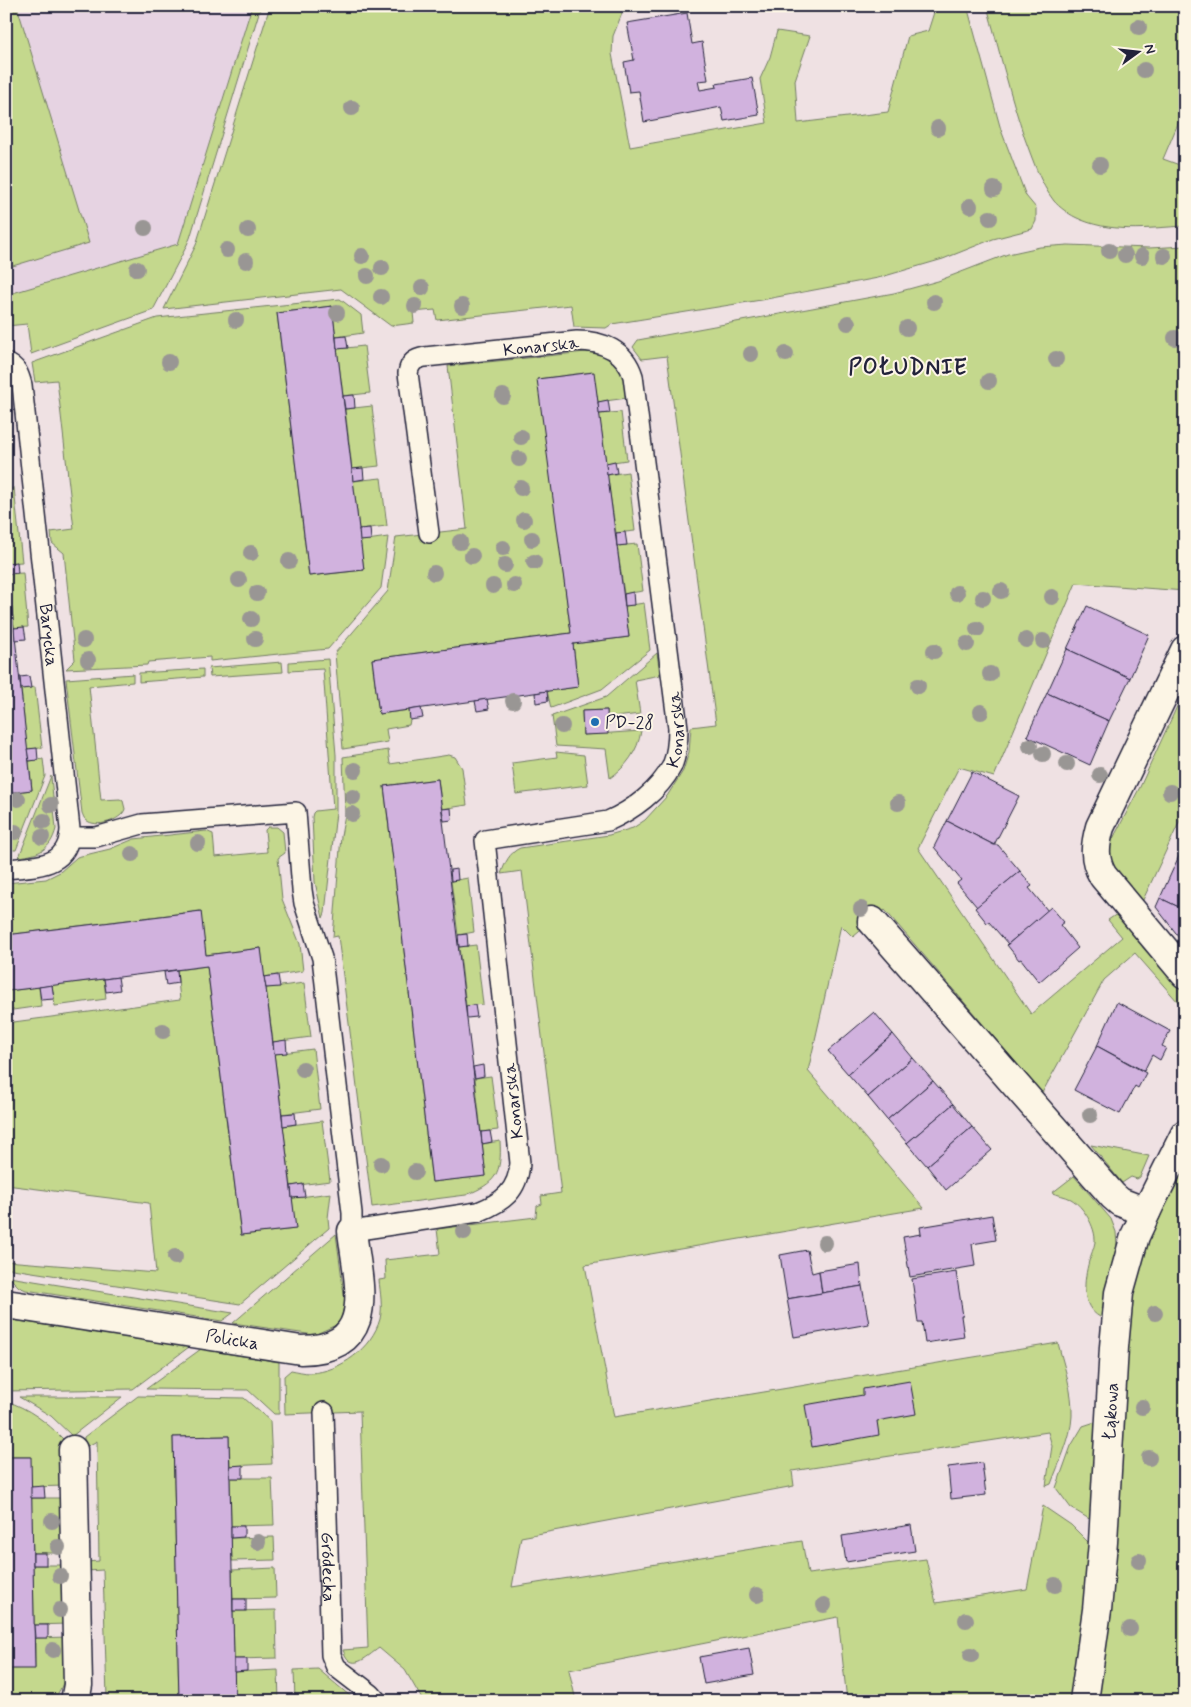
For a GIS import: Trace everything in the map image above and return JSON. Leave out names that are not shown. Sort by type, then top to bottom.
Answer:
[{"type":"street","points":[[1185,650],[1100,827],[1095,844],[1097,866],[1103,876],[1185,974]]},
{"type":"street","points":[[872,921],[1113,1196],[1120,1202],[1146,1212]]},
{"type":"street","name":"Łąkowa","points":[[1084,1701],[1103,1542],[1114,1347],[1120,1293],[1136,1236],[1185,1134]]},
{"type":"street","name":"Policka","points":[[6,1304],[301,1350],[316,1350],[330,1346],[343,1339],[352,1330],[358,1318],[361,1305],[352,1231]]},
{"type":"street","points":[[73,1450],[78,1685],[75,1701]]},
{"type":"lane","name":"Konarska","points":[[352,1231],[478,1212],[503,1199],[512,1189],[519,1176],[520,1163],[485,840],[608,821],[624,815],[637,806],[672,766],[677,746],[678,728],[634,376],[624,356],[602,344],[578,341],[425,357],[414,360],[408,373],[429,534]]},
{"type":"lane","name":"Barycka","points":[[6,363],[12,365],[17,370],[22,385],[69,837]]},
{"type":"lane","points":[[6,869],[41,866],[49,863],[57,858],[65,849],[69,837],[96,837],[142,824],[296,812],[304,903],[322,958],[352,1213],[352,1231]]},
{"type":"lane","name":"Gródecka","points":[[324,1412],[331,1655],[336,1666],[377,1701]]},
{"type":"shaded area","points":[[6,6],[252,6],[178,244],[6,295]]},
{"type":"green space","points":[[6,6],[17,6],[89,243],[6,268]]},
{"type":"green space","points":[[252,6],[261,6],[190,238],[153,310],[31,354],[27,324],[6,326],[6,295],[178,244]]},
{"type":"green space","points":[[270,6],[625,6],[613,36],[612,54],[630,147],[767,123],[760,79],[770,57],[777,31],[810,36],[795,80],[798,123],[888,112],[908,36],[928,31],[936,6],[967,6],[1001,130],[1026,196],[1036,208],[1036,221],[1032,229],[993,239],[943,259],[878,278],[761,300],[612,324],[606,328],[574,327],[571,305],[437,320],[435,310],[413,312],[414,323],[391,326],[341,289],[164,309],[196,245]]},
{"type":"green space","points":[[987,6],[1185,6],[1185,107],[1163,159],[1185,167],[1185,226],[1129,229],[1101,226],[1075,217],[1054,201],[1041,179],[1025,139]]},
{"type":"green space","points":[[1068,245],[1149,248],[1185,246],[1185,559],[1182,561],[1180,575],[1185,580],[1185,591],[1076,583],[994,777],[959,767],[918,848],[1031,1014],[1122,937],[1108,920],[1117,914],[1145,950],[1185,993],[1185,1010],[1135,953],[1104,980],[1042,1093],[885,910],[853,937],[841,925],[808,1071],[924,1208],[585,1265],[614,1417],[1058,1343],[1070,1388],[1072,1416],[1067,1442],[1051,1484],[1046,1486],[1052,1446],[1048,1432],[792,1471],[794,1486],[521,1537],[512,1587],[802,1541],[808,1574],[926,1559],[936,1603],[1027,1589],[1043,1506],[1071,1525],[1091,1545],[1071,1701],[847,1701],[838,1617],[569,1670],[576,1701],[423,1701],[405,1670],[379,1648],[364,1659],[354,1662],[346,1657],[343,1650],[368,1648],[360,1411],[285,1414],[284,1376],[291,1370],[310,1373],[332,1368],[353,1356],[370,1340],[376,1330],[381,1314],[379,1280],[386,1279],[385,1260],[440,1254],[437,1229],[536,1217],[537,1206],[542,1204],[541,1196],[561,1193],[522,871],[501,874],[510,856],[520,848],[609,835],[633,828],[645,820],[667,796],[683,771],[689,752],[691,727],[716,724],[667,356],[642,359],[633,347],[638,340],[894,293],[938,281],[1008,254],[1040,247]]},
{"type":"green space","points":[[340,299],[361,315],[363,333],[336,337],[332,306],[277,313],[309,576],[364,570],[360,541],[388,537],[381,588],[328,649],[210,661],[210,657],[148,662],[147,665],[66,669],[75,660],[64,553],[52,543],[51,532],[74,529],[57,380],[35,382],[32,363],[157,318]]},
{"type":"green space","points":[[364,346],[370,393],[343,396],[337,349]]},
{"type":"green space","points":[[586,352],[605,356],[617,365],[621,372],[627,398],[598,402],[593,372],[538,379],[571,633],[372,659],[379,714],[409,710],[409,725],[386,729],[388,742],[343,749],[335,653],[388,591],[396,537],[467,529],[448,366]]},
{"type":"green space","points":[[372,406],[379,466],[352,469],[345,409]]},
{"type":"green space","points":[[621,412],[627,460],[606,463],[599,414]]},
{"type":"green space","points":[[628,472],[635,531],[616,533],[607,475]]},
{"type":"green space","points":[[381,478],[387,526],[359,529],[353,481]]},
{"type":"green space","points":[[14,488],[22,562],[7,563],[6,489]]},
{"type":"green space","points":[[637,544],[643,591],[624,594],[617,546]]},
{"type":"green space","points":[[23,573],[28,627],[14,628],[8,574]]},
{"type":"green space","points":[[644,603],[650,650],[602,689],[551,708],[547,691],[578,687],[573,644],[629,637],[625,606]]},
{"type":"green space","points":[[657,653],[660,675],[635,680],[640,714],[607,718],[607,710],[582,711],[583,735],[641,731],[634,752],[621,769],[610,778],[606,749],[556,746],[552,716],[606,697]]},
{"type":"green space","points":[[328,659],[336,755],[336,812],[323,918],[315,882],[312,817],[315,811],[333,809],[323,669],[289,671],[289,662]]},
{"type":"green space","points":[[282,662],[283,672],[210,677],[209,668]]},
{"type":"green space","points":[[203,669],[203,677],[139,682],[139,673]]},
{"type":"green space","points":[[133,674],[133,682],[89,686],[101,800],[120,799],[123,801],[125,809],[114,820],[96,824],[90,823],[82,813],[66,679]]},
{"type":"green space","points":[[35,687],[42,748],[27,749],[21,689]]},
{"type":"green space","points":[[1185,689],[1185,810],[1142,902],[1110,863],[1106,852],[1140,787]]},
{"type":"green space","points":[[388,750],[390,764],[449,755],[455,757],[462,768],[467,805],[442,809],[438,779],[384,786],[432,1182],[486,1176],[482,1144],[500,1141],[500,1162],[495,1176],[490,1181],[476,1191],[466,1195],[372,1207],[338,936],[333,937],[341,836],[345,814],[343,757]]},
{"type":"green space","points":[[556,752],[584,755],[588,785],[516,794],[512,763],[557,757]]},
{"type":"green space","points":[[43,759],[45,776],[16,850],[6,850],[6,793],[32,790],[29,761]]},
{"type":"green space","points":[[51,776],[56,829],[54,836],[43,850],[19,857]]},
{"type":"green space","points":[[268,827],[277,827],[283,832],[285,853],[278,858],[282,899],[300,944],[303,971],[264,977],[261,948],[206,955],[200,911],[6,935],[6,883],[46,879],[60,872],[77,857],[110,849],[134,839],[206,831],[213,834],[215,857],[267,852],[265,830]]},
{"type":"green space","points":[[468,878],[474,932],[458,935],[451,881]]},
{"type":"green space","points":[[476,945],[483,1004],[466,1006],[459,947]]},
{"type":"green space","points":[[207,966],[241,1235],[295,1229],[292,1198],[331,1193],[328,1218],[329,1228],[240,1304],[6,1268],[6,1261],[156,1273],[149,1203],[6,1185],[6,1023],[180,1000],[177,970]]},
{"type":"green space","points":[[6,977],[8,991],[39,987],[41,1006],[6,1011]]},
{"type":"green space","points":[[104,979],[106,999],[55,1006],[52,985]]},
{"type":"green space","points":[[304,983],[311,1037],[273,1042],[266,988]]},
{"type":"green space","points":[[313,1049],[320,1109],[282,1114],[274,1054]]},
{"type":"green space","points":[[491,1076],[498,1130],[481,1132],[475,1078]]},
{"type":"green space","points":[[322,1121],[330,1181],[291,1186],[283,1126]]},
{"type":"green space","points":[[1091,1145],[1149,1156],[1140,1177],[1137,1179],[1131,1177],[1122,1183]]},
{"type":"green space","points":[[1185,1162],[1185,1701],[1096,1701],[1128,1302],[1145,1244]]},
{"type":"green space","points":[[1074,1176],[1111,1219],[1116,1232],[1117,1247],[1100,1317],[1089,1306],[1085,1292],[1087,1268],[1095,1242],[1091,1224],[1076,1202],[1052,1193]]},
{"type":"green space","points":[[336,1234],[345,1302],[341,1319],[334,1326],[314,1335],[233,1323]]},
{"type":"green space","points":[[9,1277],[233,1313],[222,1321],[26,1290],[19,1287]]},
{"type":"green space","points":[[6,1319],[189,1347],[133,1389],[6,1391]]},
{"type":"green space","points":[[201,1349],[279,1362],[279,1414],[274,1414],[248,1390],[146,1389]]},
{"type":"green space","points":[[138,1396],[244,1398],[270,1421],[272,1464],[230,1466],[229,1436],[173,1437],[179,1701],[103,1701],[107,1698],[103,1570],[87,1571],[86,1562],[99,1561],[97,1441],[84,1448],[84,1437]]},
{"type":"green space","points":[[19,1397],[122,1397],[72,1436],[51,1416]]},
{"type":"green space","points":[[6,1401],[37,1416],[63,1439],[64,1486],[31,1487],[30,1457],[6,1457]]},
{"type":"green space","points":[[1095,1422],[1091,1520],[1071,1508],[1056,1488],[1071,1446],[1083,1426]]},
{"type":"green space","points":[[230,1478],[272,1478],[274,1525],[231,1526]]},
{"type":"green space","points":[[31,1498],[64,1498],[66,1553],[33,1553]]},
{"type":"green space","points":[[274,1537],[275,1560],[232,1561],[231,1538]]},
{"type":"green space","points":[[33,1565],[66,1565],[67,1624],[34,1625]]},
{"type":"green space","points":[[275,1568],[276,1598],[233,1599],[232,1570]]},
{"type":"green space","points":[[276,1610],[277,1658],[234,1659],[233,1611]]},
{"type":"green space","points":[[67,1637],[66,1671],[62,1686],[52,1701],[6,1701],[6,1669],[35,1668],[35,1638]]},
{"type":"green space","points":[[318,1669],[356,1701],[295,1701],[294,1670]]},
{"type":"green space","points":[[278,1670],[279,1701],[235,1701],[234,1672]]},
{"type":"building","points":[[687,13],[692,44],[702,42],[708,80],[698,81],[700,90],[717,87],[716,84],[752,78],[759,115],[724,121],[721,107],[644,122],[639,91],[629,92],[624,62],[634,60],[627,23]]},
{"type":"building","points":[[332,306],[364,570],[309,576],[277,313]]},
{"type":"building","points":[[346,336],[348,348],[337,349],[336,337]]},
{"type":"building","points":[[594,372],[629,637],[573,644],[578,687],[379,714],[372,659],[571,633],[537,379]]},
{"type":"building","points":[[354,395],[355,408],[345,409],[343,396]]},
{"type":"building","points":[[608,400],[610,413],[599,414],[598,402]]},
{"type":"building","points":[[615,461],[617,473],[607,475],[606,463]]},
{"type":"building","points":[[363,468],[364,479],[353,481],[352,469]]},
{"type":"building","points":[[370,528],[371,540],[360,541],[359,529]]},
{"type":"building","points":[[625,532],[627,545],[617,546],[616,533]]},
{"type":"building","points":[[6,556],[32,790],[6,793]]},
{"type":"building","points":[[17,562],[18,573],[8,574],[7,563]]},
{"type":"building","points":[[633,592],[634,605],[625,606],[624,594]]},
{"type":"building","points":[[1087,606],[1149,635],[1130,678],[1067,649]]},
{"type":"building","points":[[24,627],[26,639],[15,640],[14,628]]},
{"type":"building","points":[[1067,649],[1130,678],[1109,721],[1047,693]]},
{"type":"building","points":[[29,676],[31,688],[21,689],[20,677]]},
{"type":"building","points":[[547,691],[548,701],[536,703],[535,693]]},
{"type":"building","points":[[1047,693],[1109,721],[1090,765],[1027,736]]},
{"type":"building","points":[[487,699],[489,709],[477,711],[475,701]]},
{"type":"building","points":[[421,708],[423,718],[410,720],[409,710]]},
{"type":"building","name":"PD-28","points":[[607,710],[608,734],[583,735],[582,711]]},
{"type":"building","points":[[37,748],[38,760],[29,761],[27,749]]},
{"type":"building","points":[[972,772],[1019,796],[994,845],[947,821]]},
{"type":"building","points":[[438,779],[486,1176],[432,1182],[384,786]]},
{"type":"building","points":[[451,808],[452,820],[444,821],[442,809]]},
{"type":"building","points":[[947,821],[994,845],[998,845],[1020,871],[977,907],[957,883],[961,880],[934,847]]},
{"type":"building","points":[[1185,844],[1185,859],[1179,856]]},
{"type":"building","points":[[1179,856],[1185,859],[1185,910],[1160,898]]},
{"type":"building","points":[[457,869],[458,880],[451,881],[450,870]]},
{"type":"building","points":[[1020,871],[1032,886],[1029,888],[1048,911],[1008,944],[975,908]]},
{"type":"building","points":[[1160,898],[1185,910],[1185,939],[1179,937],[1156,907]]},
{"type":"building","points":[[1051,907],[1064,922],[1060,925],[1078,948],[1039,982],[1007,945]]},
{"type":"building","points":[[201,911],[206,955],[261,948],[296,1229],[241,1235],[207,966],[8,991],[6,935]]},
{"type":"building","points":[[467,934],[468,946],[459,947],[458,935]]},
{"type":"building","points":[[177,970],[178,983],[166,985],[164,972]]},
{"type":"building","points":[[278,975],[280,987],[266,988],[264,977]]},
{"type":"building","points":[[118,977],[120,990],[106,992],[104,979]]},
{"type":"building","points":[[52,985],[54,999],[41,1000],[39,987]]},
{"type":"building","points":[[1117,1002],[1170,1031],[1162,1046],[1166,1048],[1160,1060],[1152,1055],[1144,1071],[1097,1046]]},
{"type":"building","points":[[475,1005],[477,1017],[467,1018],[466,1006]]},
{"type":"building","points":[[874,1012],[893,1034],[848,1074],[828,1051]]},
{"type":"building","points":[[893,1034],[913,1058],[868,1097],[848,1074]]},
{"type":"building","points":[[286,1040],[287,1053],[274,1054],[273,1042]]},
{"type":"building","points":[[1097,1046],[1146,1073],[1138,1088],[1135,1086],[1120,1114],[1074,1090]]},
{"type":"building","points":[[913,1058],[933,1081],[887,1120],[868,1097]]},
{"type":"building","points":[[483,1065],[484,1076],[475,1078],[473,1067]]},
{"type":"building","points":[[933,1081],[953,1104],[907,1143],[887,1120]]},
{"type":"building","points":[[953,1104],[972,1127],[927,1166],[907,1143]]},
{"type":"building","points":[[295,1113],[296,1124],[283,1126],[282,1114]]},
{"type":"building","points":[[972,1127],[992,1150],[946,1190],[927,1166]]},
{"type":"building","points":[[490,1131],[492,1142],[482,1144],[481,1132]]},
{"type":"building","points":[[303,1184],[305,1197],[292,1198],[291,1186]]},
{"type":"building","points":[[992,1215],[996,1240],[972,1244],[975,1266],[910,1277],[903,1237],[921,1234],[920,1227]]},
{"type":"building","points":[[807,1250],[812,1273],[819,1271],[822,1293],[787,1299],[780,1255]]},
{"type":"building","points":[[860,1264],[862,1286],[822,1293],[819,1271]]},
{"type":"building","points":[[956,1272],[963,1316],[961,1316],[964,1337],[925,1343],[922,1322],[918,1322],[912,1279]]},
{"type":"building","points":[[862,1286],[869,1324],[794,1337],[787,1299]]},
{"type":"building","points":[[910,1381],[916,1414],[877,1421],[879,1435],[812,1447],[805,1405],[863,1395],[863,1389]]},
{"type":"building","points":[[229,1436],[235,1701],[179,1701],[173,1437]]},
{"type":"building","points":[[6,1457],[31,1457],[35,1669],[6,1669]]},
{"type":"building","points":[[982,1463],[986,1495],[951,1499],[948,1467]]},
{"type":"building","points":[[243,1465],[243,1478],[230,1478],[230,1466]]},
{"type":"building","points":[[44,1486],[45,1498],[31,1498],[31,1487]]},
{"type":"building","points":[[911,1525],[915,1551],[846,1562],[842,1536]]},
{"type":"building","points":[[231,1526],[244,1526],[244,1537],[231,1538]]},
{"type":"building","points":[[33,1553],[46,1553],[46,1565],[33,1565]]},
{"type":"building","points":[[233,1599],[246,1599],[246,1611],[233,1611]]},
{"type":"building","points":[[34,1625],[48,1625],[48,1638],[35,1638]]},
{"type":"building","points":[[749,1648],[754,1675],[704,1684],[699,1657]]},
{"type":"building","points":[[234,1659],[247,1659],[247,1671],[234,1672]]},
{"type":"place","name":"PD-28","points":[[595,722]]},
{"type":"district","name":"POŁUDNIE","points":[[908,366]]}]
